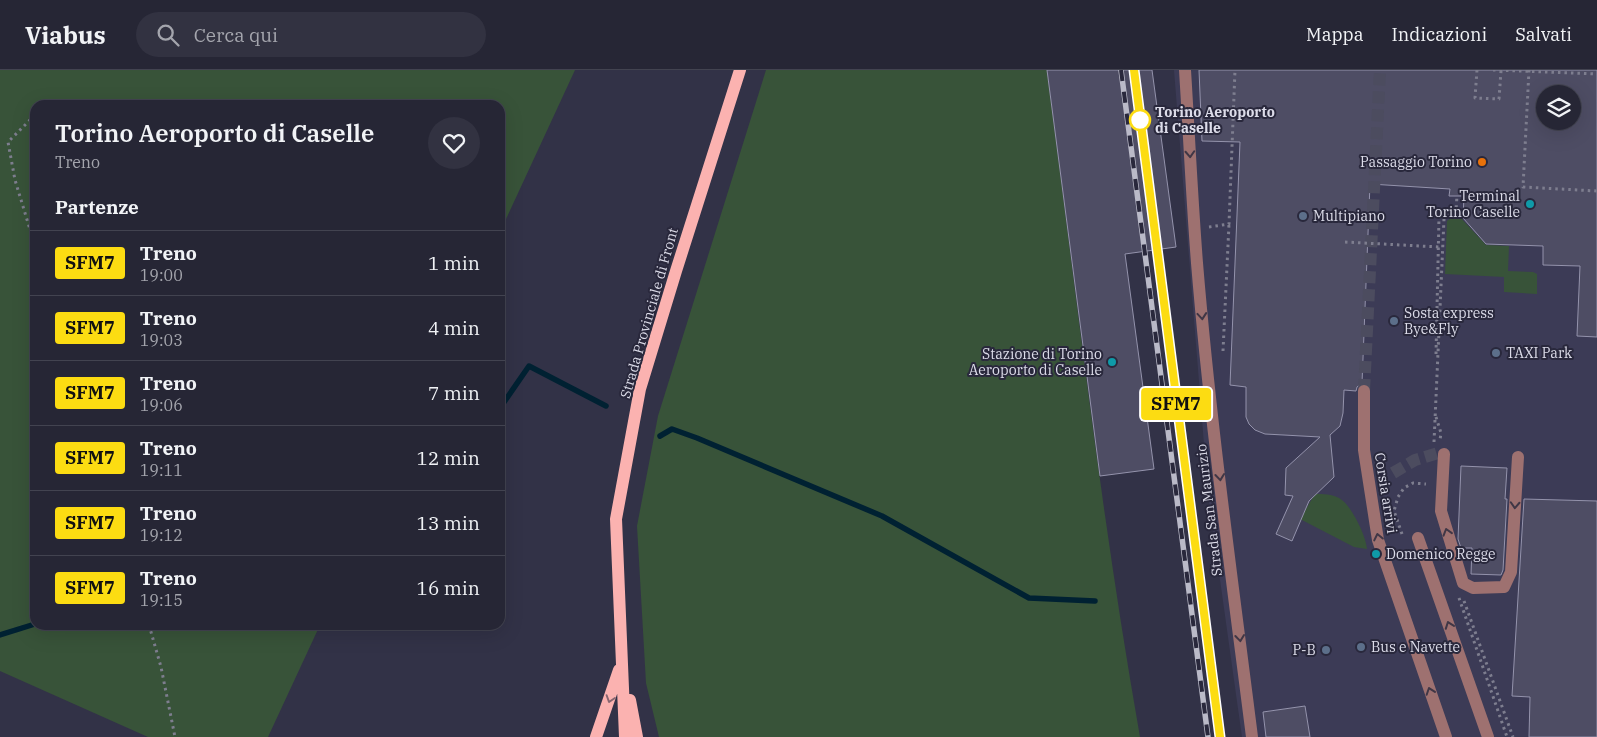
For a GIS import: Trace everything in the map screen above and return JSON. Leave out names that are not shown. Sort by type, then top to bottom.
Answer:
[{"type":"main road","name":"Strada Provinciale di Front","points":[[622,661],[616,519],[640,388],[740,70]]},
{"type":"main road","points":[[596,737],[622,661]]},
{"type":"main road","points":[[622,661],[625,737]]},
{"type":"main road","points":[[622,661],[637,737]]},
{"type":"street","name":"Strada San Maurizio","points":[[1185,70],[1204,336],[1228,554],[1252,737]]},
{"type":"street","name":"Corsia arrivi","points":[[1364,392],[1364,450],[1378,540],[1446,737]]},
{"type":"street","points":[[1444,454],[1440,511],[1463,582],[1473,588],[1504,587],[1511,572],[1518,457]]},
{"type":"street","points":[[1418,538],[1488,737]]},
{"type":"path","points":[[1223,354],[1235,70]]},
{"type":"path","points":[[1477,70],[1476,98],[1499,99],[1501,70]]},
{"type":"path","points":[[1492,70],[1597,74]]},
{"type":"path","points":[[1529,71],[1523,187],[1597,191]]},
{"type":"path","points":[[30,120],[8,142],[15,180],[30,230]]},
{"type":"path","points":[[1195,229],[1229,224]]},
{"type":"path","points":[[1345,242],[1443,247]]},
{"type":"path","points":[[150,630],[161,667],[175,737]]},
{"type":"shaded area","points":[[1174,70],[1597,70],[1597,737],[1242,737],[1208,494]]},
{"type":"green space","points":[[0,70],[575,70],[505,221],[505,100],[30,100],[30,630],[318,630],[268,737],[148,737],[0,671]]},
{"type":"green space","points":[[766,70],[1047,70],[1101,488],[1140,737],[659,737],[646,683],[637,526],[658,416]]},
{"type":"green space","points":[[1453,216],[1459,216],[1486,245],[1509,246],[1508,271],[1533,272],[1537,274],[1537,294],[1504,292],[1504,277],[1445,274],[1447,221]]},
{"type":"green space","points":[[1315,494],[1333,496],[1344,501],[1357,521],[1364,536],[1367,549],[1354,547],[1300,519]]},
{"type":"building","name":"Stazione di Torino Aeroporto di Caselle","points":[[1047,70],[1152,70],[1176,247],[1125,254],[1154,469],[1100,476]]},
{"type":"building","points":[[1199,70],[1597,70],[1597,337],[1577,336],[1580,266],[1543,265],[1543,246],[1486,244],[1463,218],[1464,196],[1449,196],[1450,189],[1370,184],[1362,383],[1357,387],[1356,391],[1344,390],[1343,413],[1340,426],[1330,435],[1334,477],[1309,501],[1292,541],[1276,534],[1293,496],[1285,495],[1286,468],[1320,437],[1265,434],[1255,430],[1249,424],[1246,417],[1246,387],[1230,385],[1240,142],[1202,141]]},
{"type":"building","points":[[1461,466],[1507,468],[1505,499],[1507,499],[1503,570],[1501,575],[1471,574],[1472,548],[1461,548],[1458,539]]},
{"type":"building","points":[[1524,499],[1597,501],[1597,737],[1529,737],[1530,697],[1512,696]]},
{"type":"building","points":[[1305,706],[1310,737],[1266,737],[1263,712]]},
{"type":"waterway","points":[[505,401],[529,366],[606,406]]},
{"type":"waterway","points":[[660,436],[672,429],[697,438],[882,516],[1029,598],[1095,601]]},
{"type":"waterway","points":[[0,635],[30,626]]},
{"type":"tunnel","points":[[1364,391],[1380,70]]},
{"type":"tunnel","points":[[1393,473],[1415,460],[1438,453]]},
{"type":"railway","points":[[1121,70],[1208,737]]},
{"type":"railway","points":[[1134,70],[1220,737]]},
{"type":"train","name":"SFM7","points":[[1134,70],[1220,737]]},
{"type":"place","name":"Torino Aeroporto di Caselle","points":[[1140,120]]},
{"type":"place","name":"Passaggio Torino","points":[[1482,162]]},
{"type":"place","name":"Terminal Torino Caselle","points":[[1530,204]]},
{"type":"place","name":"Multipiano","points":[[1303,216]]},
{"type":"place","name":"Sosta express Bye&Fly","points":[[1394,321]]},
{"type":"place","name":"TAXI Park","points":[[1496,353]]},
{"type":"place","name":"Stazione di Torino Aeroporto di Caselle","points":[[1112,362]]},
{"type":"place","name":"Domenico Regge","points":[[1376,554]]},
{"type":"place","name":"Bus e Navette","points":[[1361,647]]},
{"type":"place","name":"P-B","points":[[1326,650]]}]
